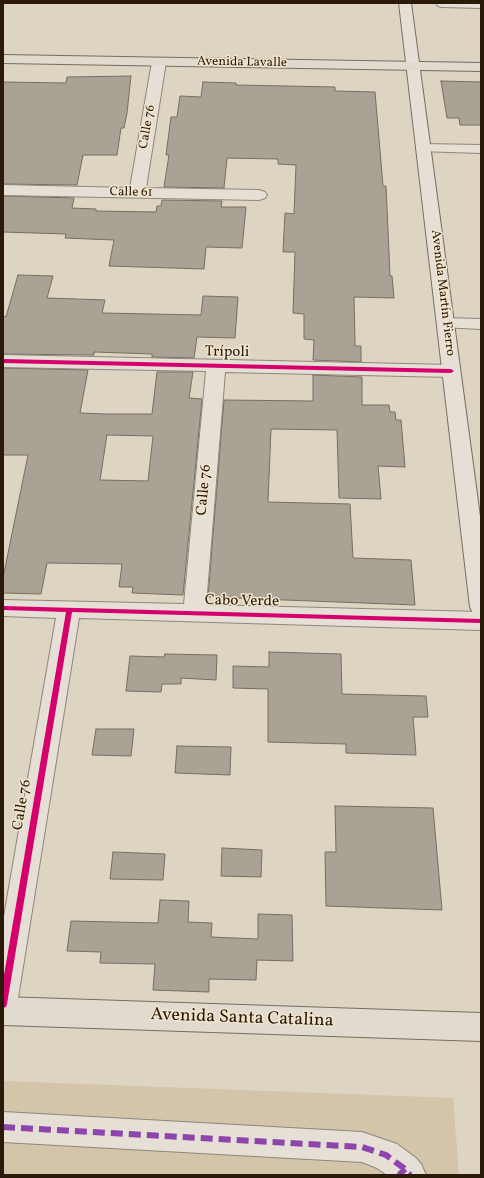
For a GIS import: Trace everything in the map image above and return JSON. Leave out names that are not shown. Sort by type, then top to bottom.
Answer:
[{"type":"main road","name":"Avenida Lavalle","points":[[3,59],[481,67]]},
{"type":"main road","name":"Avenida Santa Catalina","points":[[3,1011],[481,1027]]},
{"type":"street","name":"Avenida Martín Fierro","points":[[405,3],[451,371],[479,579],[481,607]]},
{"type":"street","points":[[442,3],[481,4]]},
{"type":"street","name":"Calle 76","points":[[137,193],[159,62]]},
{"type":"street","points":[[423,148],[481,149]]},
{"type":"street","name":"Calle 61","points":[[3,190],[259,195]]},
{"type":"street","points":[[446,323],[481,324]]},
{"type":"street","name":"Trípoli","points":[[3,361],[451,371]]},
{"type":"street","name":"Calle 76","points":[[194,614],[216,366]]},
{"type":"street","name":"Cabo Verde","points":[[3,608],[481,621]]},
{"type":"street","name":"Calle 76","points":[[3,1004],[69,610]]},
{"type":"street","points":[[3,1127],[362,1147],[386,1155],[405,1173]]},
{"type":"shaded area","points":[[3,1081],[453,1098],[459,1175],[3,1175]]},
{"type":"building","points":[[131,76],[127,113],[124,128],[121,128],[117,155],[83,155],[77,185],[3,184],[3,82],[66,83],[67,77]]},
{"type":"building","points":[[441,81],[481,82],[481,125],[460,125],[459,118],[447,118]]},
{"type":"building","points":[[203,82],[236,83],[236,85],[335,87],[335,91],[375,92],[383,186],[386,186],[390,276],[392,276],[394,298],[354,297],[355,346],[361,346],[361,362],[313,360],[314,340],[304,339],[304,314],[293,313],[295,252],[283,252],[285,213],[294,214],[296,165],[278,164],[278,159],[227,158],[224,188],[164,187],[169,155],[166,155],[171,117],[177,117],[180,96],[201,97]]},
{"type":"building","points":[[3,196],[74,198],[72,208],[96,209],[96,211],[156,212],[157,206],[161,206],[162,200],[222,201],[221,207],[246,207],[242,248],[206,247],[204,269],[109,266],[114,240],[65,238],[66,234],[3,232]]},
{"type":"building","points":[[18,275],[53,276],[47,298],[105,300],[102,313],[201,315],[203,296],[238,297],[235,338],[197,337],[194,358],[152,357],[152,354],[94,352],[94,355],[3,354],[3,316],[6,317]]},
{"type":"building","points":[[3,368],[88,370],[80,413],[106,414],[152,414],[157,372],[193,372],[189,398],[202,399],[183,595],[132,593],[133,587],[119,587],[122,564],[47,563],[41,594],[3,593],[3,578],[28,455],[3,455]],"holes":[[[107,435],[153,436],[148,481],[100,480]]]},
{"type":"building","points":[[313,375],[362,377],[362,405],[389,405],[390,412],[395,412],[396,420],[401,420],[405,467],[378,466],[381,499],[339,498],[337,430],[271,429],[268,502],[350,504],[353,558],[411,560],[415,605],[208,597],[224,400],[313,401]]},
{"type":"building","points":[[269,652],[341,654],[342,694],[426,696],[428,717],[413,717],[416,755],[346,753],[346,744],[268,742],[268,689],[233,688],[233,666],[269,667]]},
{"type":"building","points":[[165,654],[217,655],[216,680],[181,678],[181,684],[162,684],[161,692],[126,691],[130,656],[164,657]]},
{"type":"building","points":[[96,729],[134,729],[131,756],[92,755]]},
{"type":"building","points":[[177,746],[231,747],[230,775],[175,773]]},
{"type":"building","points":[[335,806],[433,808],[442,910],[326,906],[325,852],[336,852]]},
{"type":"building","points":[[222,848],[262,850],[261,877],[221,876]]},
{"type":"building","points":[[113,852],[165,854],[163,880],[110,879]]},
{"type":"building","points":[[160,900],[189,901],[188,922],[212,923],[211,937],[258,939],[258,914],[292,915],[293,961],[257,960],[256,980],[209,979],[209,992],[153,990],[155,964],[100,963],[101,952],[67,951],[71,921],[158,923]]},
{"type":"marked path","points":[[3,1127],[362,1147],[386,1155],[405,1169],[410,1175]]},
{"type":"marked path","points":[[399,1175],[405,1169]]},
{"type":"cycle path","points":[[3,361],[451,371]]},
{"type":"cycle path","points":[[3,608],[481,621]]},
{"type":"cycle path","points":[[3,1004],[69,610]]}]
